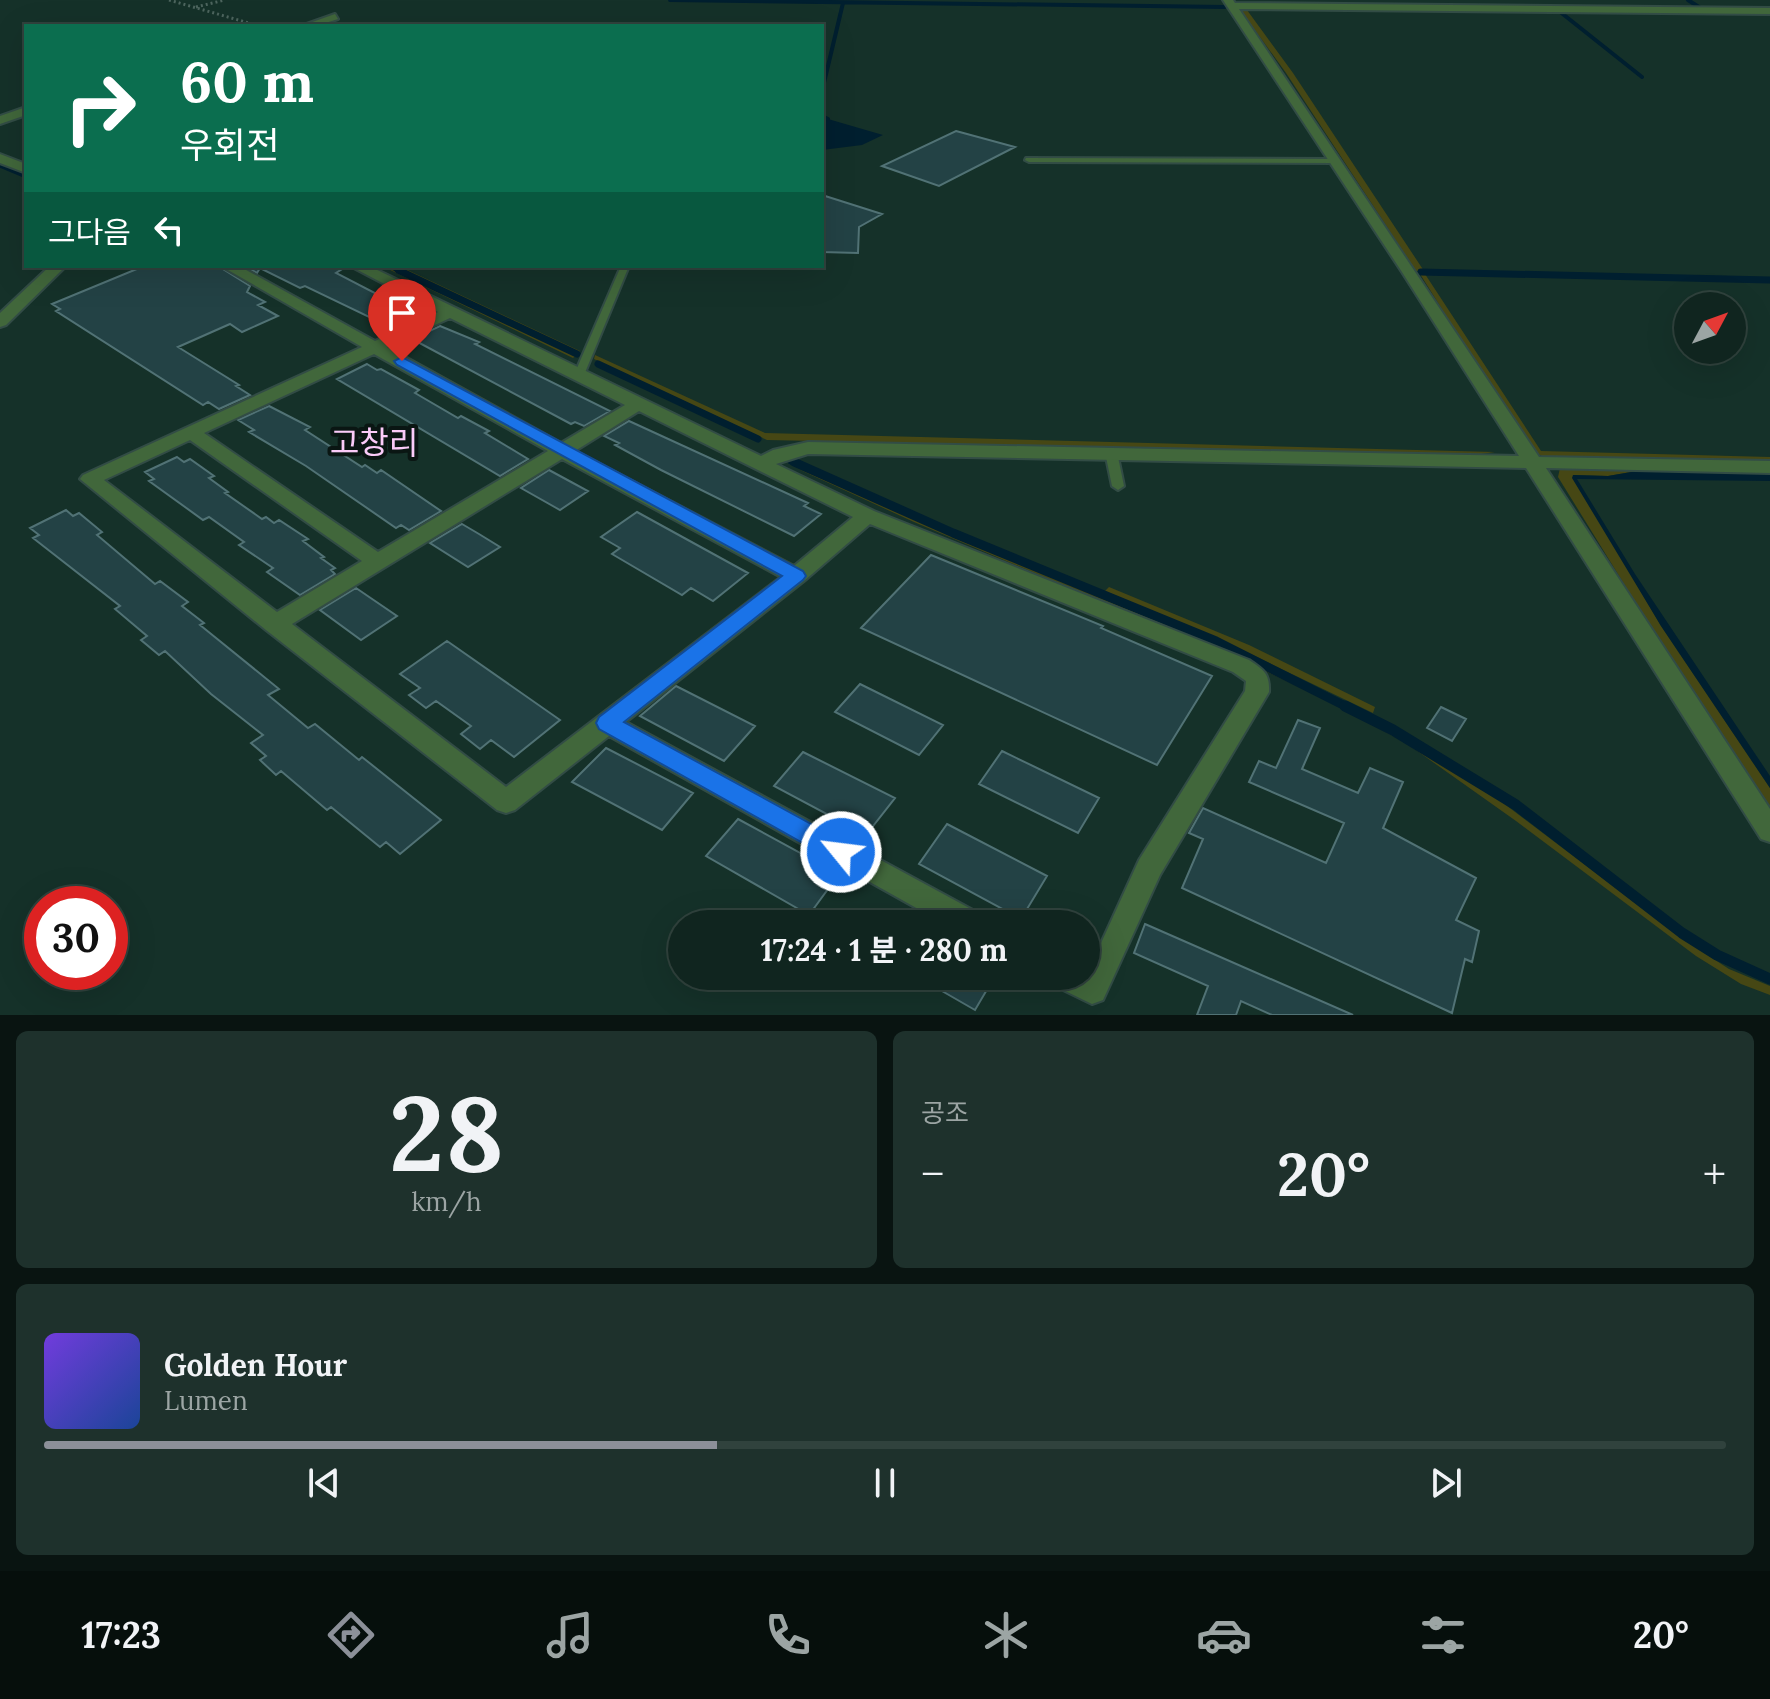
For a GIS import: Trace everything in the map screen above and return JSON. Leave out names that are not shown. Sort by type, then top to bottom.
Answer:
[{"type":"street","points":[[1230,3],[1770,11]]},
{"type":"street","points":[[1230,3],[1770,831]]},
{"type":"street","points":[[312,24],[335,17]]},
{"type":"street","points":[[0,120],[24,112]]},
{"type":"street","points":[[0,158],[24,168]]},
{"type":"street","points":[[0,322],[57,268]]},
{"type":"street","points":[[232,268],[796,576]]},
{"type":"street","points":[[361,268],[867,516],[1241,666],[1258,678],[1257,692],[1149,868],[1100,973]]},
{"type":"street","points":[[450,312],[90,479],[506,802],[796,576],[867,516]]},
{"type":"street","points":[[274,624],[639,404]]},
{"type":"street","points":[[191,432],[378,562]]},
{"type":"street","points":[[760,464],[780,454],[808,448],[1770,467]]},
{"type":"street","points":[[607,723],[947,910]]},
{"type":"lane","points":[[1029,160],[1335,161]]},
{"type":"lane","points":[[579,375],[624,268]]},
{"type":"lane","points":[[1111,452],[1118,486]]},
{"type":"path","points":[[169,0],[252,24]]},
{"type":"path","points":[[195,8],[225,0]]},
{"type":"shaded area","points":[[1239,8],[1558,13],[1247,10],[1293,73],[1424,271],[1416,271],[1286,73]]},
{"type":"shaded area","points":[[386,268],[403,268],[580,351],[573,358]]},
{"type":"shaded area","points":[[1420,274],[1425,274],[1541,451],[1770,457],[1770,463],[1546,458],[1530,450]]},
{"type":"shaded area","points":[[595,355],[765,433],[1495,452],[1474,455],[767,440],[594,359]]},
{"type":"shaded area","points":[[796,468],[1101,595],[1339,704],[1420,747],[1486,790],[1683,939],[1729,969],[1770,986],[1770,995],[1741,984],[1696,956],[1406,743],[1255,666],[914,522]]},
{"type":"shaded area","points":[[1560,468],[1770,471],[1770,474],[1637,471],[1608,476],[1573,475],[1661,626],[1770,788],[1770,807],[1642,613],[1558,477]]},
{"type":"shaded area","points":[[1109,587],[1249,645],[1375,707],[1373,713],[1236,647],[1105,591]]},
{"type":"water","points":[[824,120],[883,135],[862,145],[824,150]]},
{"type":"water","points":[[1637,471],[1770,474],[1770,481],[1577,479],[1635,574],[1770,776],[1770,788],[1661,626],[1572,478],[1573,475],[1608,476]]},
{"type":"building","points":[[956,131],[1015,147],[939,186],[882,166]]},
{"type":"building","points":[[824,196],[882,214],[859,227],[858,253],[824,252]]},
{"type":"building","points":[[139,268],[221,268],[250,286],[247,292],[265,302],[258,305],[278,316],[242,332],[230,324],[178,347],[250,395],[219,409],[208,402],[203,405],[56,311],[60,309],[52,304]]},
{"type":"building","points":[[260,268],[344,268],[336,273],[421,317],[394,329],[305,286],[300,288]]},
{"type":"building","points":[[440,326],[479,342],[475,344],[610,411],[584,426],[575,422],[571,424],[412,339]]},
{"type":"building","points":[[367,364],[419,390],[415,393],[458,418],[461,416],[489,431],[485,433],[528,459],[500,476],[337,379]]},
{"type":"building","points":[[269,406],[310,427],[305,430],[362,467],[365,465],[377,473],[381,470],[441,511],[409,530],[401,525],[396,528],[306,466],[249,432],[254,430],[238,420]]},
{"type":"building","points":[[629,421],[808,503],[804,506],[821,514],[794,536],[661,470],[604,436]]},
{"type":"building","points":[[177,457],[184,462],[190,459],[214,476],[209,478],[262,519],[266,517],[274,523],[279,520],[308,539],[303,541],[335,568],[331,570],[335,574],[300,595],[267,572],[273,568],[239,545],[244,542],[209,517],[203,520],[149,481],[154,479],[145,472]]},
{"type":"building","points":[[549,470],[588,491],[560,510],[521,488]]},
{"type":"building","points":[[66,510],[73,516],[79,513],[102,532],[97,535],[155,584],[160,581],[188,602],[182,606],[204,623],[200,625],[279,689],[268,695],[308,728],[315,724],[359,760],[362,757],[441,820],[400,854],[386,842],[380,847],[331,807],[327,810],[281,771],[276,775],[260,760],[266,756],[251,743],[263,735],[211,694],[165,651],[159,655],[141,640],[147,636],[115,609],[120,606],[33,538],[39,535],[30,528]]},
{"type":"building","points":[[637,512],[748,573],[713,601],[691,588],[682,595],[612,554],[620,548],[601,537]]},
{"type":"building","points":[[462,524],[500,547],[468,567],[430,543]]},
{"type":"building","points":[[931,555],[1103,626],[1101,628],[1212,676],[1157,765],[861,628]]},
{"type":"building","points":[[356,588],[397,616],[361,640],[320,610]]},
{"type":"building","points":[[447,641],[560,720],[514,757],[491,740],[480,749],[461,734],[471,726],[436,701],[426,708],[409,695],[420,688],[400,674]]},
{"type":"building","points":[[860,684],[943,725],[919,755],[835,712]]},
{"type":"building","points":[[676,686],[755,726],[724,761],[640,716]]},
{"type":"building","points":[[1441,707],[1466,719],[1452,741],[1427,728]]},
{"type":"building","points":[[1298,720],[1320,728],[1302,769],[1358,793],[1370,768],[1403,782],[1383,828],[1476,878],[1456,920],[1479,931],[1472,962],[1465,959],[1452,1013],[1182,888],[1203,839],[1189,833],[1203,808],[1326,863],[1344,823],[1249,782],[1259,761],[1276,768]]},
{"type":"building","points":[[606,748],[693,793],[662,830],[572,782]]},
{"type":"building","points":[[1002,751],[1099,798],[1078,833],[979,784]]},
{"type":"building","points":[[803,752],[895,798],[866,835],[774,786]]},
{"type":"building","points":[[738,819],[839,874],[813,910],[800,910],[706,856]]},
{"type":"building","points":[[947,824],[1047,876],[1026,910],[1004,910],[919,864]]},
{"type":"building","points":[[1145,924],[1353,1015],[1272,1015],[1241,1001],[1236,1015],[1197,1015],[1208,986],[1134,953]]},
{"type":"building","points":[[940,990],[987,990],[975,1010]]},
{"type":"waterway","points":[[670,0],[1225,7]]},
{"type":"waterway","points":[[1688,0],[1702,9]]},
{"type":"waterway","points":[[824,83],[843,3]]},
{"type":"waterway","points":[[1559,11],[1642,77]]},
{"type":"waterway","points":[[824,117],[828,119]]},
{"type":"waterway","points":[[0,165],[24,175]]},
{"type":"waterway","points":[[394,268],[403,272]]},
{"type":"waterway","points":[[398,270],[577,354]]},
{"type":"waterway","points":[[1435,272],[1421,272],[1770,280]]},
{"type":"waterway","points":[[598,364],[758,439]]},
{"type":"waterway","points":[[791,461],[796,463]]},
{"type":"waterway","points":[[796,463],[953,533],[1216,641],[1349,708]]},
{"type":"waterway","points":[[1345,706],[1349,708]]},
{"type":"waterway","points":[[1349,708],[1393,730],[1516,805],[1682,933],[1717,955],[1770,979]]},
{"type":"district","name":"고창리","points":[[374,443]]},
{"type":"route","points":[[402,361],[796,576],[607,723],[841,852]]}]
